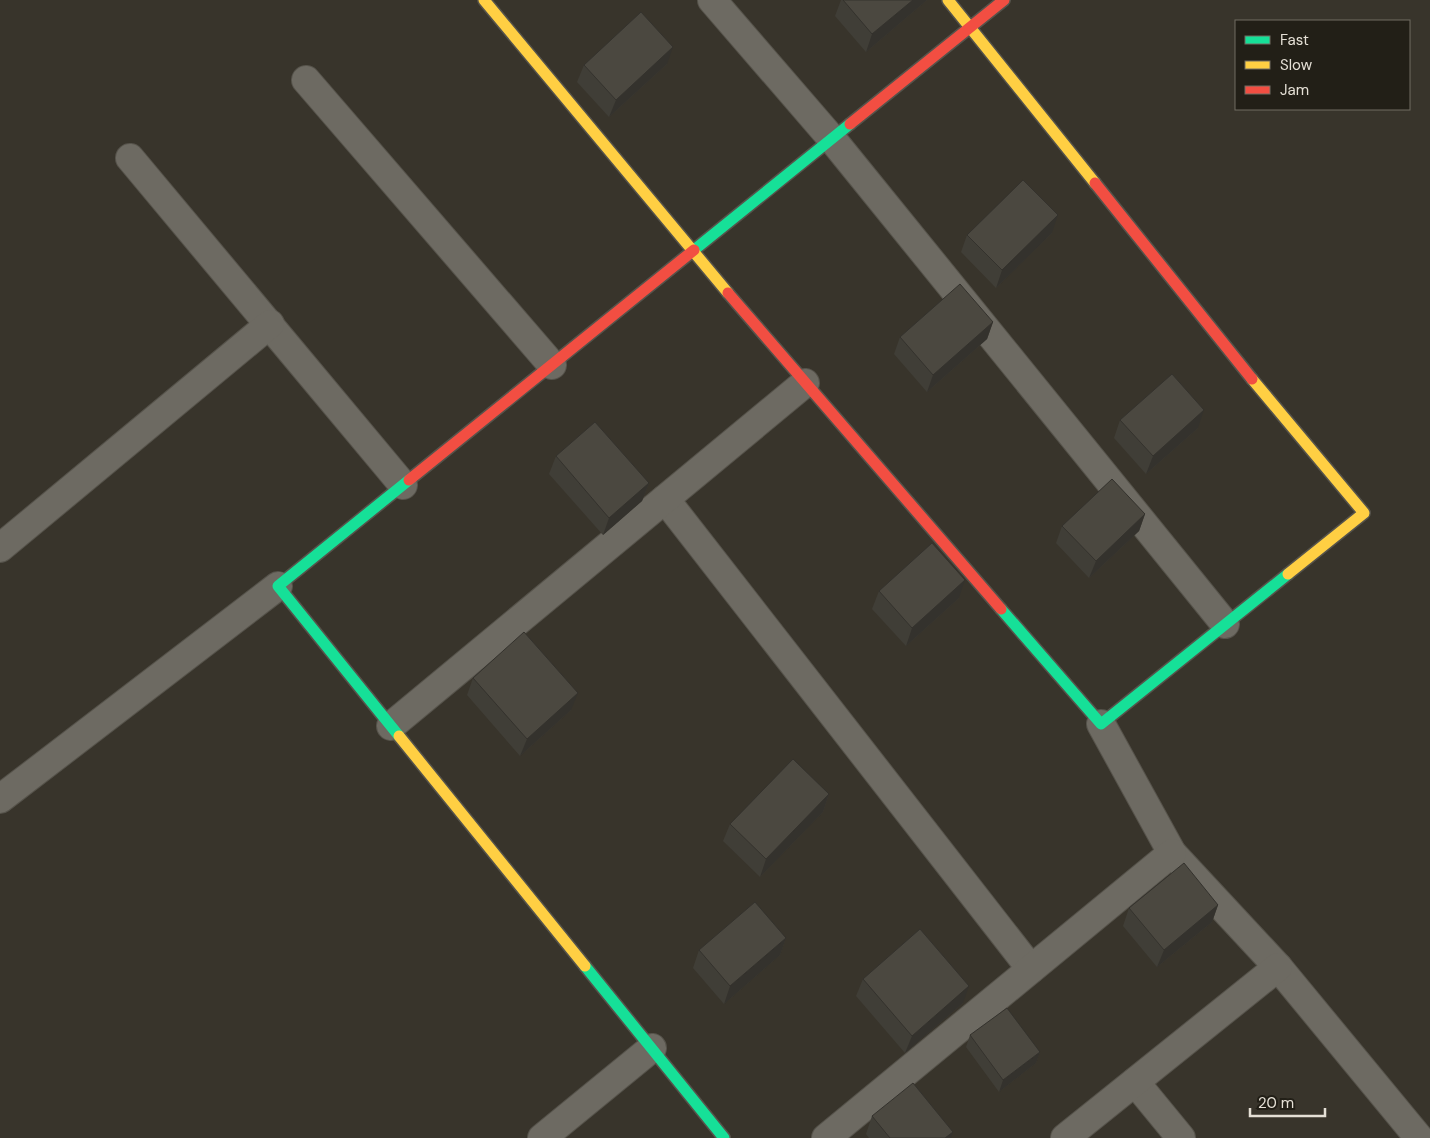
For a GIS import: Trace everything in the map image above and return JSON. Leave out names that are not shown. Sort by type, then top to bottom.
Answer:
[{"type":"street","points":[[484,0],[692,252],[1101,724],[1172,853],[1278,967],[1419,1138]]},
{"type":"street","points":[[712,0],[832,139],[1225,624]]},
{"type":"street","points":[[948,0],[1294,431],[1364,513],[1101,724]]},
{"type":"street","points":[[0,799],[278,586],[1004,0]]},
{"type":"street","points":[[306,80],[552,365]]},
{"type":"street","points":[[130,158],[403,484]]},
{"type":"street","points":[[0,548],[270,324]]},
{"type":"street","points":[[391,726],[805,383]]},
{"type":"street","points":[[665,499],[1031,969]]},
{"type":"street","points":[[278,586],[724,1138]]},
{"type":"street","points":[[826,1138],[1172,853]]},
{"type":"street","points":[[1065,1138],[1278,967]]},
{"type":"street","points":[[542,1138],[652,1048]]},
{"type":"street","points":[[1135,1082],[1181,1138]]},
{"type":"building","points":[[843,0],[913,0],[872,34]]},
{"type":"building","points":[[641,12],[673,47],[616,100],[584,65]]},
{"type":"building","points":[[1023,180],[1058,215],[1002,270],[967,235]]},
{"type":"building","points":[[960,284],[993,322],[933,375],[900,337]]},
{"type":"building","points":[[1172,374],[1204,410],[1153,456],[1120,420]]},
{"type":"building","points":[[595,422],[649,483],[609,518],[556,456]]},
{"type":"building","points":[[1112,479],[1145,514],[1096,561],[1062,526]]},
{"type":"building","points":[[932,543],[965,580],[912,628],[879,591]]},
{"type":"building","points":[[524,632],[578,693],[527,739],[473,678]]},
{"type":"building","points":[[793,759],[829,794],[766,859],[730,824]]},
{"type":"building","points":[[1184,863],[1218,905],[1164,950],[1129,908]]},
{"type":"building","points":[[755,902],[786,938],[730,986],[699,950]]},
{"type":"building","points":[[920,929],[969,986],[912,1036],[863,979]]},
{"type":"building","points":[[1007,1008],[1040,1052],[1003,1080],[970,1035]]},
{"type":"building","points":[[913,1083],[953,1132],[945,1138],[890,1138],[872,1116]]},
{"type":"traffic: fast","points":[[694,250],[850,124]]},
{"type":"traffic: fast","points":[[399,736],[278,586],[409,480]]},
{"type":"traffic: fast","points":[[1001,609],[1101,724],[1288,574]]},
{"type":"traffic: fast","points":[[585,966],[724,1138]]},
{"type":"traffic: slow","points":[[484,0],[728,293]]},
{"type":"traffic: slow","points":[[948,0],[1095,183]]},
{"type":"traffic: slow","points":[[1252,379],[1364,513],[1288,574]]},
{"type":"traffic: slow","points":[[399,736],[585,966]]},
{"type":"traffic: jam","points":[[850,124],[1004,0]]},
{"type":"traffic: jam","points":[[1095,183],[1252,379]]},
{"type":"traffic: jam","points":[[409,480],[694,250]]},
{"type":"traffic: jam","points":[[728,293],[1001,609]]}]
